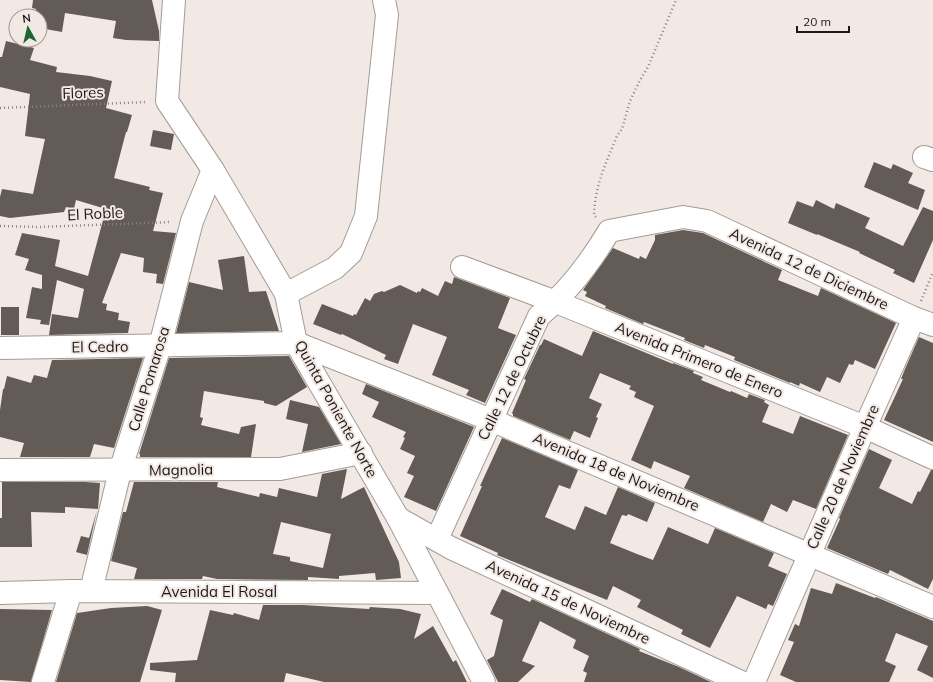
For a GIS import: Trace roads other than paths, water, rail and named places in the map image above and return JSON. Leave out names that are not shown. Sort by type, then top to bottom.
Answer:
[{"type":"street","name":"Quinta Poniente Norte","points":[[174,0],[167,101],[213,170],[286,294],[296,343],[398,518],[484,682]]},
{"type":"street","points":[[286,294],[335,268],[351,253],[366,216],[388,15],[384,0]]},
{"type":"street","name":"Calle Pomarosa","points":[[43,682],[81,591],[160,346],[192,221],[213,170]]},
{"type":"street","name":"Calle 12 de Octubre","points":[[433,584],[444,544],[491,420],[539,316],[567,291],[596,253],[609,232],[683,217]]},
{"type":"street","name":"Avenida 12 de Diciembre","points":[[683,217],[707,221],[924,322]]},
{"type":"street","name":"Avenida Primero de Enero","points":[[462,267],[556,302],[865,427],[933,458]]},
{"type":"street","name":"Calle 20 de Noviembre","points":[[754,682],[865,427],[924,322]]},
{"type":"street","name":"El Cedro","points":[[0,348],[296,343]]},
{"type":"street","name":"Avenida 18 de Noviembre","points":[[296,343],[491,420],[809,554],[932,604]]},
{"type":"street","name":"Magnolia","points":[[0,470],[120,471],[280,469],[361,454]]},
{"type":"street","name":"Avenida 15 de Noviembre","points":[[398,518],[444,544],[741,682]]},
{"type":"street","name":"Avenida El Rosal","points":[[0,593],[433,584]]}]
